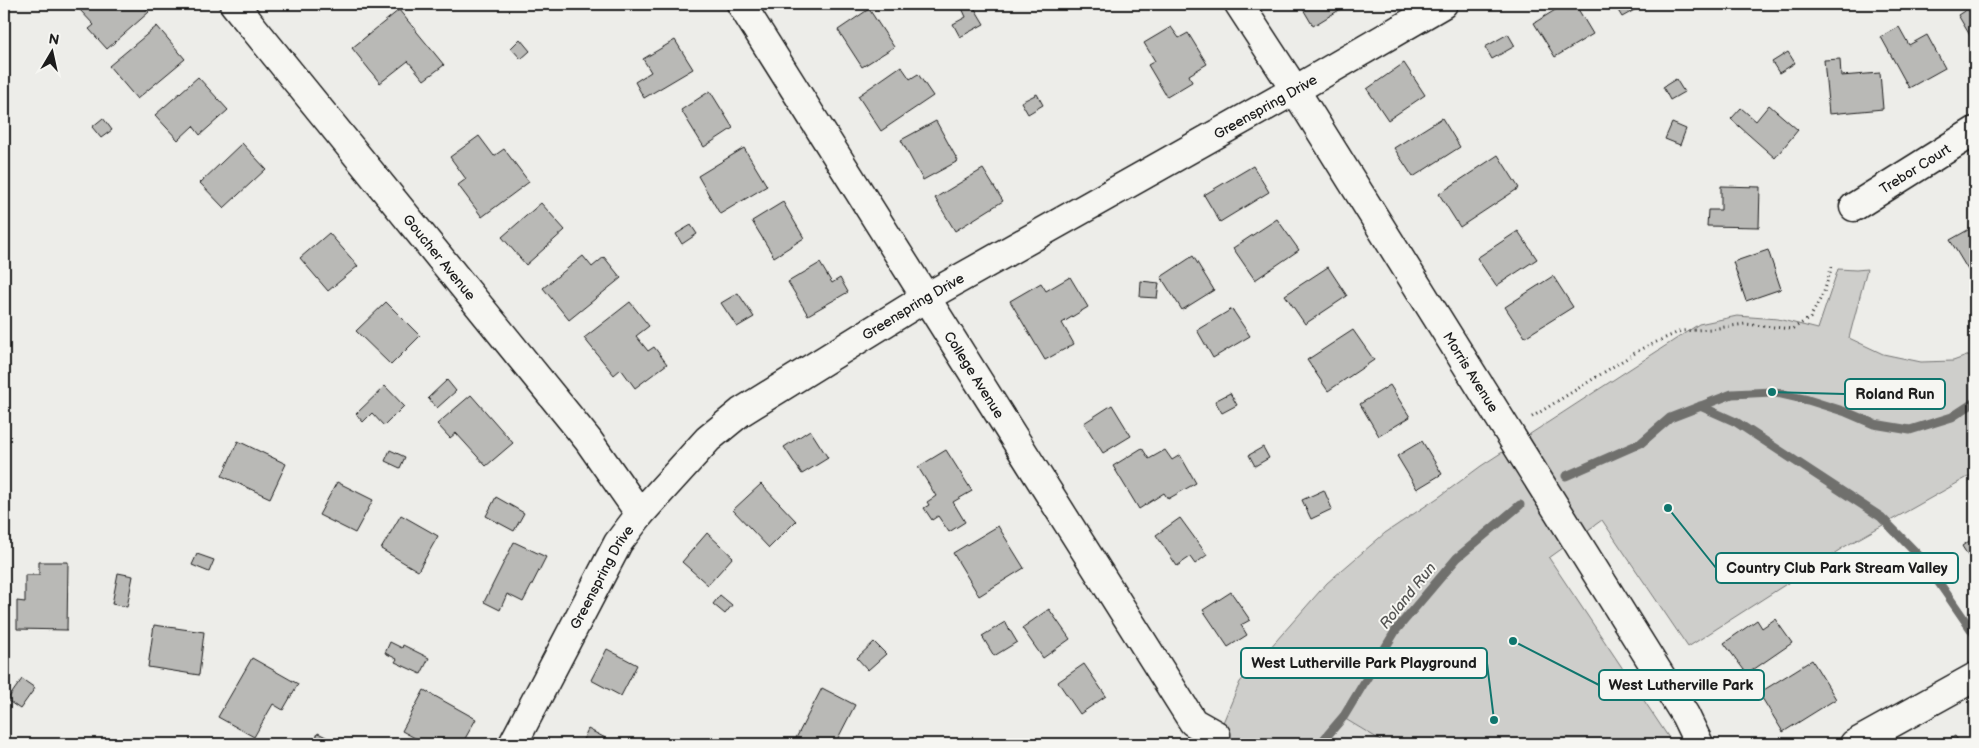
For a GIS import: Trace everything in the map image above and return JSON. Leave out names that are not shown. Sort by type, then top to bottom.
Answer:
[{"type":"street","name":"Goucher Avenue","points":[[234,4],[588,440],[640,514]]},
{"type":"street","name":"College Avenue","points":[[741,4],[1193,722],[1216,735]]},
{"type":"street","name":"Morris Avenue","points":[[1238,4],[1295,90],[1685,715],[1699,744]]},
{"type":"street","name":"Greenspring Drive","points":[[512,744],[618,543],[640,514],[708,439],[741,412],[925,298],[1295,90],[1443,4]]},
{"type":"street","name":"Trebor Court","points":[[1854,206],[1975,130]]},
{"type":"street","points":[[1854,744],[1975,677]]},
{"type":"path","points":[[1508,432],[1643,348],[1681,331],[1711,330],[1745,324],[1792,329],[1810,318],[1824,292],[1832,266]]},
{"type":"shaded area","points":[[1838,269],[1867,269],[1849,338],[1883,354],[1921,362],[1953,361],[1975,353],[1975,473],[1844,547],[1688,647],[1602,520],[1549,558],[1673,744],[1387,744],[1342,717],[1326,744],[1214,744],[1240,682],[1327,583],[1385,533],[1481,466],[1699,324],[1737,316],[1778,319],[1818,329]]},
{"type":"shaded area","points":[[1342,717],[1387,744],[1326,744]]},
{"type":"building","points":[[87,4],[141,4],[149,12],[107,49],[89,29],[94,25],[80,10]]},
{"type":"building","points":[[972,4],[984,24],[960,37],[953,24],[966,17],[962,8]]},
{"type":"building","points":[[1300,4],[1349,4],[1313,26]]},
{"type":"building","points":[[1565,4],[1575,4],[1593,34],[1555,57],[1534,23]]},
{"type":"building","points":[[1614,4],[1645,4],[1622,17]]},
{"type":"building","points":[[1975,4],[1975,44],[1958,15]]},
{"type":"building","points":[[869,9],[894,47],[862,67],[838,30]]},
{"type":"building","points":[[399,10],[444,65],[424,80],[408,61],[380,83],[352,48]]},
{"type":"building","points":[[157,26],[185,59],[137,99],[109,66]]},
{"type":"building","points":[[1171,27],[1179,38],[1188,33],[1207,64],[1189,75],[1192,82],[1167,97],[1148,65],[1155,61],[1144,43]]},
{"type":"building","points":[[1899,27],[1909,45],[1927,35],[1945,68],[1909,88],[1881,37]]},
{"type":"building","points":[[1508,34],[1515,46],[1492,59],[1485,47]]},
{"type":"building","points":[[520,39],[530,51],[521,59],[511,48]]},
{"type":"building","points":[[675,40],[693,69],[644,98],[635,82],[651,72],[643,59]]},
{"type":"building","points":[[1788,52],[1795,63],[1779,73],[1772,62]]},
{"type":"building","points":[[1840,59],[1841,76],[1880,73],[1883,109],[1829,114],[1824,60]]},
{"type":"building","points":[[1404,63],[1425,95],[1388,120],[1367,89]]},
{"type":"building","points":[[901,66],[910,79],[918,74],[933,96],[881,131],[858,96]]},
{"type":"building","points":[[198,77],[228,110],[200,135],[193,126],[178,140],[155,115]]},
{"type":"building","points":[[1676,79],[1684,92],[1670,100],[1663,87]]},
{"type":"building","points":[[710,91],[733,128],[704,147],[681,110]]},
{"type":"building","points":[[1037,94],[1043,105],[1028,114],[1021,102]]},
{"type":"building","points":[[1769,105],[1798,130],[1775,158],[1731,119],[1741,108],[1756,121]]},
{"type":"building","points":[[103,118],[112,130],[101,138],[92,127]]},
{"type":"building","points":[[1442,118],[1460,147],[1413,177],[1394,148]]},
{"type":"building","points":[[936,121],[958,161],[923,180],[901,140]]},
{"type":"building","points":[[1672,123],[1686,129],[1680,145],[1665,139]]},
{"type":"building","points":[[479,136],[494,156],[504,149],[529,182],[482,217],[458,185],[466,179],[450,157]]},
{"type":"building","points":[[242,143],[266,169],[224,208],[200,183]]},
{"type":"building","points":[[744,148],[767,186],[720,214],[698,176]]},
{"type":"building","points":[[1498,155],[1519,188],[1460,227],[1439,194]]},
{"type":"building","points":[[1253,166],[1269,192],[1220,222],[1204,195]]},
{"type":"building","points":[[983,169],[1003,201],[955,231],[935,198]]},
{"type":"building","points":[[1721,186],[1760,187],[1759,227],[1707,226],[1708,210],[1721,210]]},
{"type":"building","points":[[783,202],[804,238],[774,257],[752,221]]},
{"type":"building","points":[[541,203],[565,230],[526,265],[502,237]]},
{"type":"building","points":[[1277,219],[1299,250],[1255,280],[1233,248]]},
{"type":"building","points":[[691,225],[697,234],[682,244],[676,234]]},
{"type":"building","points":[[1975,226],[1975,265],[1968,270],[1950,240]]},
{"type":"building","points":[[1518,231],[1537,259],[1496,286],[1477,258]]},
{"type":"building","points":[[329,233],[358,266],[328,291],[300,258]]},
{"type":"building","points":[[1768,250],[1781,289],[1746,301],[1733,262]]},
{"type":"building","points":[[583,256],[592,267],[604,257],[621,278],[569,320],[543,288]]},
{"type":"building","points":[[1193,256],[1214,290],[1182,310],[1161,277]]},
{"type":"building","points":[[820,263],[832,283],[840,278],[848,292],[808,315],[788,282]]},
{"type":"building","points":[[1328,267],[1347,296],[1305,324],[1285,295]]},
{"type":"building","points":[[1553,276],[1573,307],[1525,337],[1505,307]]},
{"type":"building","points":[[1070,277],[1088,307],[1062,323],[1074,344],[1045,360],[1010,301],[1041,283],[1046,291]]},
{"type":"building","points":[[1141,281],[1159,283],[1157,298],[1140,297]]},
{"type":"building","points":[[738,293],[754,317],[737,327],[721,303]]},
{"type":"building","points":[[386,302],[420,336],[391,365],[356,331]]},
{"type":"building","points":[[630,302],[649,326],[636,336],[648,351],[654,347],[667,364],[635,388],[621,369],[614,375],[584,338]]},
{"type":"building","points":[[1232,309],[1250,336],[1213,358],[1197,330]]},
{"type":"building","points":[[1353,330],[1374,360],[1328,391],[1307,360]]},
{"type":"building","points":[[447,380],[456,391],[437,408],[428,398]]},
{"type":"building","points":[[1390,385],[1410,417],[1379,436],[1360,404]]},
{"type":"building","points":[[385,386],[404,406],[384,426],[372,413],[363,422],[356,414]]},
{"type":"building","points":[[1230,393],[1237,405],[1222,413],[1215,401]]},
{"type":"building","points":[[471,395],[513,443],[486,466],[456,433],[450,438],[437,424]]},
{"type":"building","points":[[1112,405],[1131,436],[1103,453],[1084,423]]},
{"type":"building","points":[[810,430],[828,458],[802,474],[784,447]]},
{"type":"building","points":[[238,441],[286,464],[270,498],[222,476]]},
{"type":"building","points":[[1422,441],[1442,474],[1417,489],[1397,456]]},
{"type":"building","points":[[1263,447],[1269,458],[1255,466],[1249,455]]},
{"type":"building","points":[[1142,448],[1149,459],[1165,450],[1172,460],[1180,455],[1196,483],[1168,499],[1164,493],[1139,509],[1113,466]]},
{"type":"building","points":[[390,450],[405,457],[400,468],[385,461]]},
{"type":"building","points":[[946,450],[972,491],[953,502],[965,522],[949,532],[938,516],[932,520],[924,508],[929,505],[927,502],[936,496],[918,467]]},
{"type":"building","points":[[337,482],[373,500],[355,533],[319,515]]},
{"type":"building","points":[[761,484],[796,521],[769,548],[733,510]]},
{"type":"building","points":[[1324,490],[1332,509],[1311,519],[1302,500]]},
{"type":"building","points":[[496,497],[524,513],[514,531],[486,516]]},
{"type":"building","points":[[401,515],[438,536],[418,571],[381,549]]},
{"type":"building","points":[[1180,518],[1207,555],[1195,564],[1190,557],[1177,566],[1156,535]]},
{"type":"building","points":[[998,526],[1024,568],[979,596],[953,553]]},
{"type":"building","points":[[707,533],[733,557],[708,585],[682,562]]},
{"type":"building","points":[[1975,537],[1975,567],[1962,546]]},
{"type":"building","points":[[514,542],[546,557],[523,602],[507,594],[500,610],[484,602]]},
{"type":"building","points":[[197,554],[214,560],[209,572],[192,565]]},
{"type":"building","points":[[39,562],[68,562],[67,630],[17,629],[17,601],[25,602],[25,575],[39,575]]},
{"type":"building","points":[[118,573],[133,576],[127,607],[112,604]]},
{"type":"building","points":[[1231,592],[1250,620],[1241,625],[1247,635],[1228,647],[1203,610]]},
{"type":"building","points":[[720,595],[732,605],[725,614],[713,604]]},
{"type":"building","points":[[1049,609],[1070,639],[1043,658],[1022,628]]},
{"type":"building","points":[[1775,619],[1792,643],[1747,674],[1724,643],[1757,620],[1762,628]]},
{"type":"building","points":[[1005,622],[1017,642],[994,656],[982,636]]},
{"type":"building","points":[[154,625],[204,632],[199,675],[148,667]]},
{"type":"building","points":[[390,642],[402,648],[403,645],[429,658],[421,674],[395,662],[397,659],[385,653]]},
{"type":"building","points":[[874,642],[886,654],[868,670],[857,658]]},
{"type":"building","points":[[607,649],[637,665],[621,696],[591,680]]},
{"type":"building","points":[[252,658],[298,684],[283,710],[273,704],[254,737],[218,717]]},
{"type":"building","points":[[1812,660],[1836,699],[1783,732],[1759,693]]},
{"type":"building","points":[[1084,664],[1106,696],[1080,714],[1058,682]]},
{"type":"building","points":[[22,679],[35,688],[20,709],[7,700]]},
{"type":"building","points":[[822,688],[855,705],[835,744],[798,744],[794,742]]},
{"type":"building","points":[[424,690],[476,719],[462,744],[451,744],[441,739],[437,744],[426,744],[402,731]]},
{"type":"building","points":[[588,729],[617,744],[581,744]]},
{"type":"building","points":[[318,733],[330,739],[327,744],[313,744]]},
{"type":"building","points":[[1955,736],[1961,744],[1941,744]]},
{"type":"waterway","name":"Roland Run","points":[[1566,476],[1641,443],[1670,418],[1732,394],[1772,392],[1808,400],[1846,412],[1874,424],[1910,430],[1952,417],[1975,402]]},
{"type":"waterway","points":[[1700,406],[1736,422],[1881,517],[1924,561],[1975,635]]},
{"type":"waterway","name":"Roland Run","points":[[1320,744],[1344,716],[1396,630],[1457,558],[1520,505]]},
{"type":"place","name":"Roland Run","points":[[1772,392]]},
{"type":"place","name":"Country Club Park Stream Valley","points":[[1668,508]]},
{"type":"place","name":"West Lutherville Park","points":[[1513,641]]},
{"type":"place","name":"West Lutherville Park Playground","points":[[1494,720]]}]
